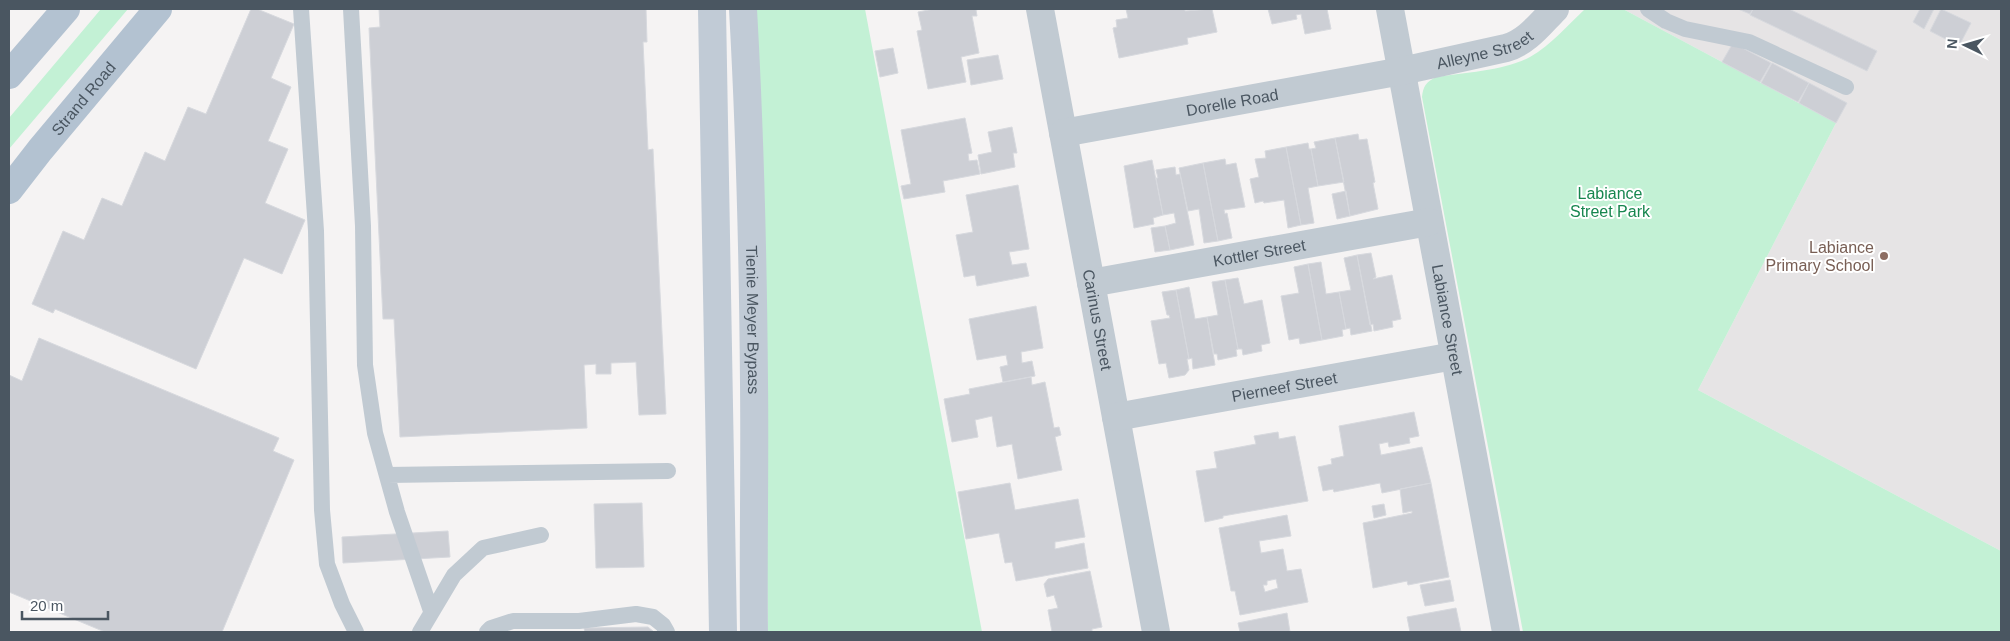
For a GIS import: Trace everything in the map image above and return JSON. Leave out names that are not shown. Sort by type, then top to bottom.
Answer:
[{"type":"main road","points":[[9,75],[66,9]]},
{"type":"main road","name":"Strand Road","points":[[9,190],[158,9]]},
{"type":"street","name":"Tienie Meyer Bypass","points":[[712,9],[723,632]]},
{"type":"street","name":"Tienie Meyer Bypass","points":[[743,9],[751,213],[754,365],[754,632]]},
{"type":"street","name":"Carinus Street","points":[[1040,9],[1156,632]]},
{"type":"street","name":"Labiance Street","points":[[1390,9],[1506,632]]},
{"type":"street","name":"Alleyne Street","points":[[1402,71],[1517,45],[1529,36],[1555,9]]},
{"type":"street","name":"Dorelle Road","points":[[1063,133],[1402,71]]},
{"type":"street","name":"Kottler Street","points":[[1091,283],[1429,222]]},
{"type":"street","name":"Pierneef Street","points":[[1116,417],[1454,356]]},
{"type":"lane","points":[[301,9],[316,231],[322,510],[327,564],[342,604],[356,632]]},
{"type":"lane","points":[[351,9],[363,226],[365,365],[375,433],[397,512],[431,611]]},
{"type":"lane","points":[[1648,9],[1666,21],[1685,29],[1732,37],[1768,49],[1846,87]]},
{"type":"lane","points":[[387,475],[668,471]]},
{"type":"lane","points":[[420,632],[454,575],[483,548],[541,536]]},
{"type":"lane","points":[[486,632],[491,628],[513,621],[579,621],[636,614],[653,617],[663,624],[667,632]]},
{"type":"shaded area","name":"Labiance Primary School","points":[[1623,9],[2001,9],[2001,551],[1698,390],[1836,123]]},
{"type":"green space","points":[[101,9],[128,9],[9,149],[9,118]]},
{"type":"green space","points":[[752,9],[865,9],[982,632],[768,632],[763,335]]},
{"type":"green space","name":"Labiance Street Park","points":[[1585,9],[1623,9],[1836,123],[1698,390],[2001,551],[2001,632],[1523,632],[1422,97],[1426,85],[1430,80],[1437,77],[1498,68],[1530,57],[1552,41]]},
{"type":"building","points":[[251,9],[257,9],[294,24],[271,78],[291,87],[268,141],[288,149],[265,203],[305,220],[282,274],[244,258],[196,369],[55,309],[53,313],[32,304],[63,231],[84,240],[102,198],[122,206],[145,152],[165,161],[188,107],[206,114]]},
{"type":"building","points":[[379,9],[646,9],[647,42],[643,42],[648,150],[653,149],[666,414],[639,415],[636,362],[611,363],[611,374],[596,374],[596,364],[584,365],[587,428],[400,437],[394,319],[383,319],[369,28],[380,27]]},
{"type":"building","points":[[934,9],[980,9],[976,10],[977,16],[972,16],[979,53],[961,57],[966,82],[928,89],[917,31],[922,30],[918,12]]},
{"type":"building","points":[[1126,9],[1185,9],[1185,11],[1212,9],[1217,32],[1187,38],[1188,44],[1119,58],[1113,28],[1117,27],[1116,20],[1128,18]]},
{"type":"building","points":[[1268,9],[1327,9],[1331,29],[1305,34],[1301,14],[1296,15],[1297,19],[1272,24]]},
{"type":"building","points":[[1738,9],[1753,9],[1750,14]]},
{"type":"building","points":[[1753,9],[1789,9],[1877,51],[1867,71],[1750,15]]},
{"type":"building","points":[[1920,9],[1934,9],[1924,29],[1913,22]]},
{"type":"building","points":[[1941,9],[1971,23],[1959,46],[1930,31]]},
{"type":"building","points":[[1733,43],[1771,63],[1760,82],[1722,62]]},
{"type":"building","points":[[893,48],[898,73],[880,77],[875,51]]},
{"type":"building","points":[[998,55],[1003,79],[971,85],[967,60]]},
{"type":"building","points":[[1772,63],[1809,83],[1798,102],[1761,83]]},
{"type":"building","points":[[1809,83],[1847,103],[1836,123],[1799,103]]},
{"type":"building","points":[[965,118],[972,153],[968,154],[969,161],[977,160],[980,174],[943,181],[945,192],[904,199],[901,186],[911,184],[901,130]]},
{"type":"building","points":[[1012,127],[1017,153],[1013,153],[1015,167],[981,174],[978,155],[992,152],[988,132]]},
{"type":"building","points":[[1358,134],[1359,140],[1367,139],[1378,209],[1350,216],[1335,138]]},
{"type":"building","points":[[1335,138],[1344,182],[1318,186],[1311,149],[1316,148],[1314,142]]},
{"type":"building","points":[[1308,143],[1309,149],[1311,149],[1318,186],[1308,188],[1314,223],[1301,225],[1286,147]]},
{"type":"building","points":[[1286,147],[1301,225],[1288,228],[1284,200],[1255,203],[1250,179],[1259,177],[1255,159],[1266,158],[1265,151]]},
{"type":"building","points":[[1225,159],[1226,165],[1236,163],[1245,207],[1224,210],[1225,214],[1227,213],[1232,238],[1218,241],[1203,163]]},
{"type":"building","points":[[1152,160],[1163,215],[1153,218],[1154,224],[1134,228],[1124,166]]},
{"type":"building","points":[[1203,163],[1218,241],[1204,243],[1199,209],[1188,211],[1179,168]]},
{"type":"building","points":[[1175,167],[1176,175],[1180,174],[1194,245],[1170,250],[1165,226],[1176,223],[1174,213],[1163,215],[1156,170]]},
{"type":"building","points":[[1018,185],[1029,249],[1009,252],[1012,265],[1026,263],[1029,276],[977,286],[975,275],[964,277],[956,235],[973,232],[966,195]]},
{"type":"building","points":[[1346,191],[1350,216],[1337,219],[1332,194]]},
{"type":"building","points":[[1165,226],[1170,250],[1155,252],[1151,228]]},
{"type":"building","points":[[1371,253],[1376,277],[1373,279],[1392,275],[1401,319],[1392,321],[1393,327],[1374,331],[1373,324],[1370,325],[1357,255]]},
{"type":"building","points":[[1357,255],[1372,331],[1351,335],[1350,328],[1346,329],[1339,292],[1351,290],[1344,258]]},
{"type":"building","points":[[1321,262],[1326,294],[1339,292],[1346,329],[1342,330],[1343,336],[1322,340],[1308,264]]},
{"type":"building","points":[[1308,264],[1322,340],[1300,344],[1299,338],[1289,340],[1281,296],[1299,293],[1294,267]]},
{"type":"building","points":[[1238,278],[1244,304],[1262,300],[1270,343],[1261,345],[1262,351],[1243,355],[1242,349],[1238,349],[1225,280]]},
{"type":"building","points":[[1225,280],[1238,349],[1236,350],[1237,356],[1218,360],[1217,354],[1214,354],[1207,317],[1218,315],[1212,282]]},
{"type":"building","points":[[1189,287],[1195,319],[1207,317],[1215,365],[1193,369],[1192,358],[1189,359],[1176,290]]},
{"type":"building","points":[[1176,290],[1189,359],[1187,359],[1189,370],[1185,375],[1169,378],[1166,363],[1159,364],[1151,321],[1170,318],[1167,315],[1162,292]]},
{"type":"building","points":[[1036,306],[1043,348],[1021,352],[1022,363],[1032,361],[1035,376],[1003,382],[1000,367],[1008,365],[1006,355],[977,360],[969,319]]},
{"type":"building","points":[[39,338],[279,438],[273,451],[294,460],[222,632],[105,632],[9,592],[9,375],[22,381]]},
{"type":"building","points":[[1031,377],[1032,385],[1045,382],[1054,428],[1059,427],[1061,435],[1055,437],[1062,470],[1018,479],[1012,444],[997,447],[992,416],[975,420],[978,437],[952,442],[944,399],[970,394],[969,389]]},
{"type":"building","points":[[1414,412],[1419,436],[1409,438],[1410,443],[1389,447],[1388,442],[1379,444],[1381,455],[1422,447],[1431,483],[1382,493],[1380,483],[1334,492],[1333,489],[1323,491],[1318,467],[1332,464],[1331,459],[1344,456],[1339,426]]},
{"type":"building","points":[[1278,432],[1279,439],[1295,436],[1308,501],[1223,516],[1223,518],[1205,522],[1196,471],[1217,468],[1214,452],[1256,444],[1254,436]]},
{"type":"building","points":[[1010,483],[1015,510],[1078,499],[1085,537],[1055,542],[1055,549],[1084,543],[1088,568],[1016,581],[1012,562],[1005,563],[999,533],[966,539],[958,492]]},
{"type":"building","points":[[1431,483],[1449,577],[1408,585],[1407,581],[1373,588],[1363,523],[1412,513],[1412,511],[1403,513],[1400,489]]},
{"type":"building","points":[[642,503],[644,567],[596,568],[594,504]]},
{"type":"building","points":[[1384,504],[1386,515],[1374,518],[1372,506]]},
{"type":"building","points":[[1287,515],[1291,536],[1259,541],[1261,553],[1283,549],[1287,571],[1301,569],[1308,602],[1240,615],[1235,591],[1231,591],[1219,528]],"holes":[[[1276,579],[1278,588],[1265,592],[1263,585],[1267,585],[1267,581]]]},
{"type":"building","points":[[448,531],[450,557],[343,563],[342,537]]},
{"type":"building","points":[[1090,571],[1102,627],[1092,629],[1092,632],[1052,632],[1048,610],[1058,608],[1054,595],[1047,597],[1044,584],[1048,579]]},
{"type":"building","points":[[1450,580],[1454,601],[1425,606],[1420,585]]},
{"type":"building","points":[[1456,608],[1461,632],[1410,632],[1407,617]]},
{"type":"building","points":[[1287,613],[1290,632],[1240,632],[1238,623]]},
{"type":"building","points":[[648,627],[654,632],[585,632],[584,628]]},
{"type":"place","name":"Labiance Primary School","points":[[1884,256]]}]
